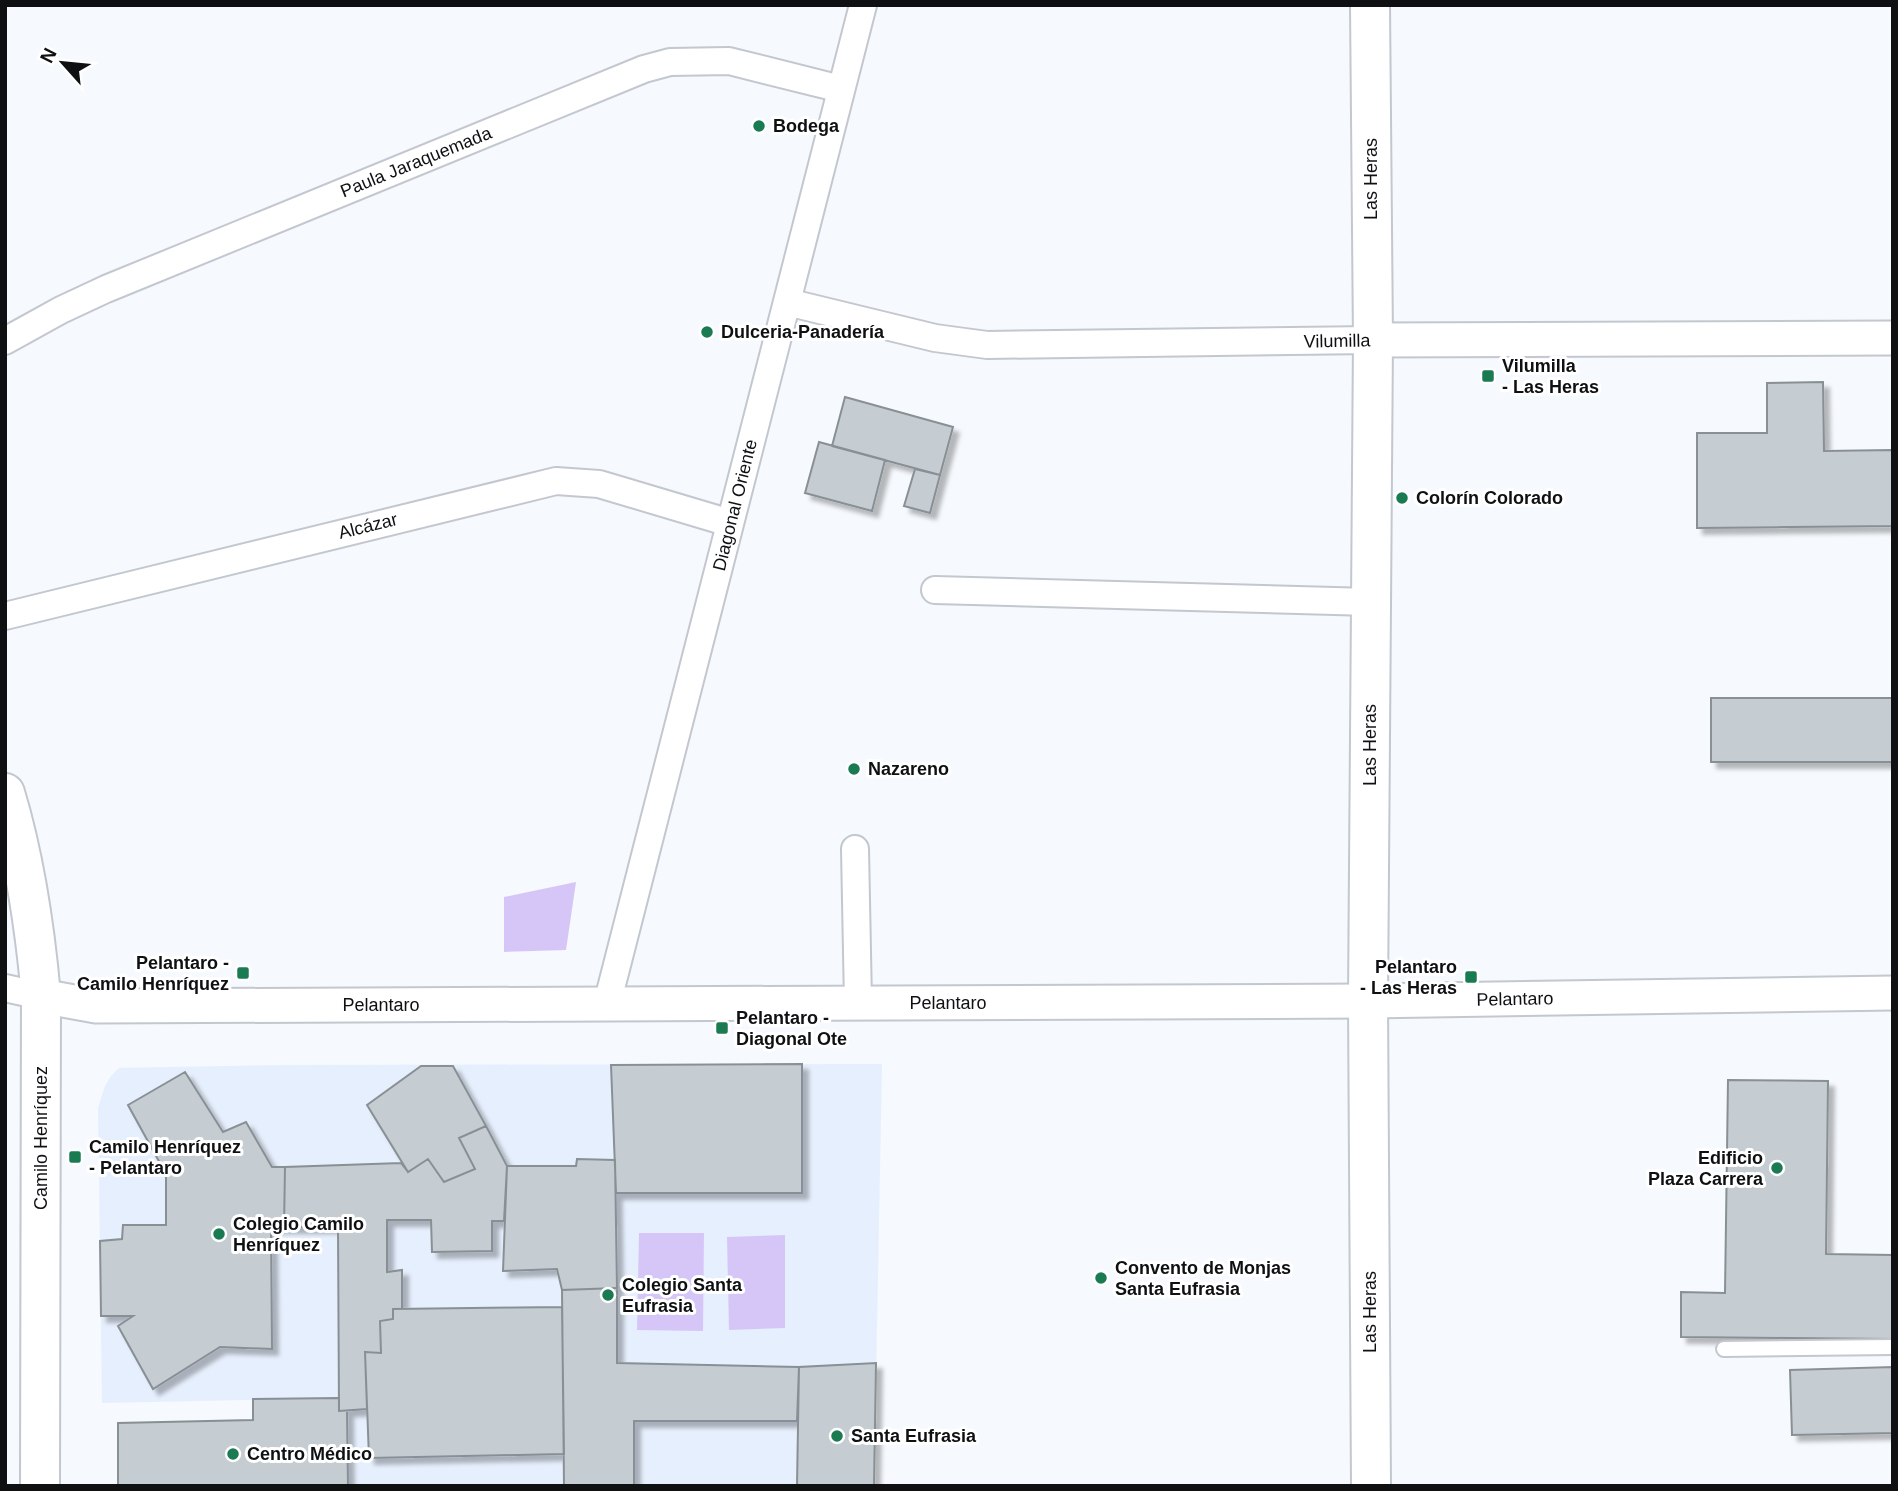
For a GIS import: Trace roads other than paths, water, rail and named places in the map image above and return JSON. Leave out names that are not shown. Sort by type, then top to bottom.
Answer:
[{"type":"main road","name":"Las Heras","points":[[1370,5],[1373,340],[1368,1001],[1371,1486]]},
{"type":"main road","name":"Camilo Henríquez","points":[[5,793],[14,822],[37,947],[23,992],[40,1486]]},
{"type":"street","name":"Diagonal Oriente","points":[[607,1004],[863,5]]},
{"type":"street","name":"Paula Jaraquemada","points":[[5,341],[106,289],[644,69],[670,62],[729,61],[841,89]]},
{"type":"street","name":"Vilumilla","points":[[787,302],[935,338],[987,345],[1893,338]]},
{"type":"street","name":"Alcázar","points":[[5,616],[556,481],[599,484],[730,523]]},
{"type":"street","points":[[935,590],[1371,602]]},
{"type":"street","points":[[855,849],[858,1003]]},
{"type":"street","name":"Pelantaro","points":[[23,992],[96,1006],[1368,1001],[1893,993]]},
{"type":"lane","points":[[1724,1349],[1893,1347]]},
{"type":"place","name":"Bodega","points":[[759,126]]},
{"type":"place","name":"Dulceria-Panadería","points":[[707,332]]},
{"type":"place","name":"Vilumilla - Las Heras","points":[[1488,376]]},
{"type":"place","name":"Colorín Colorado","points":[[1402,498]]},
{"type":"place","name":"Nazareno","points":[[854,769]]},
{"type":"place","name":"Pelantaro - Camilo Henríquez","points":[[243,973]]},
{"type":"place","name":"Pelantaro - Las Heras","points":[[1471,977]]},
{"type":"place","name":"Pelantaro - Diagonal Ote","points":[[722,1028]]},
{"type":"place","name":"Camilo Henríquez - Pelantaro","points":[[75,1157]]},
{"type":"place","name":"Edificio Plaza Carrera","points":[[1777,1168]]},
{"type":"place","name":"Colegio Camilo Henríquez","points":[[219,1234]]},
{"type":"place","name":"Convento de Monjas Santa Eufrasia","points":[[1101,1278]]},
{"type":"place","name":"Colegio Santa Eufrasia","points":[[608,1295]]},
{"type":"place","name":"Santa Eufrasia","points":[[837,1436]]},
{"type":"place","name":"Centro Médico","points":[[233,1454]]}]
